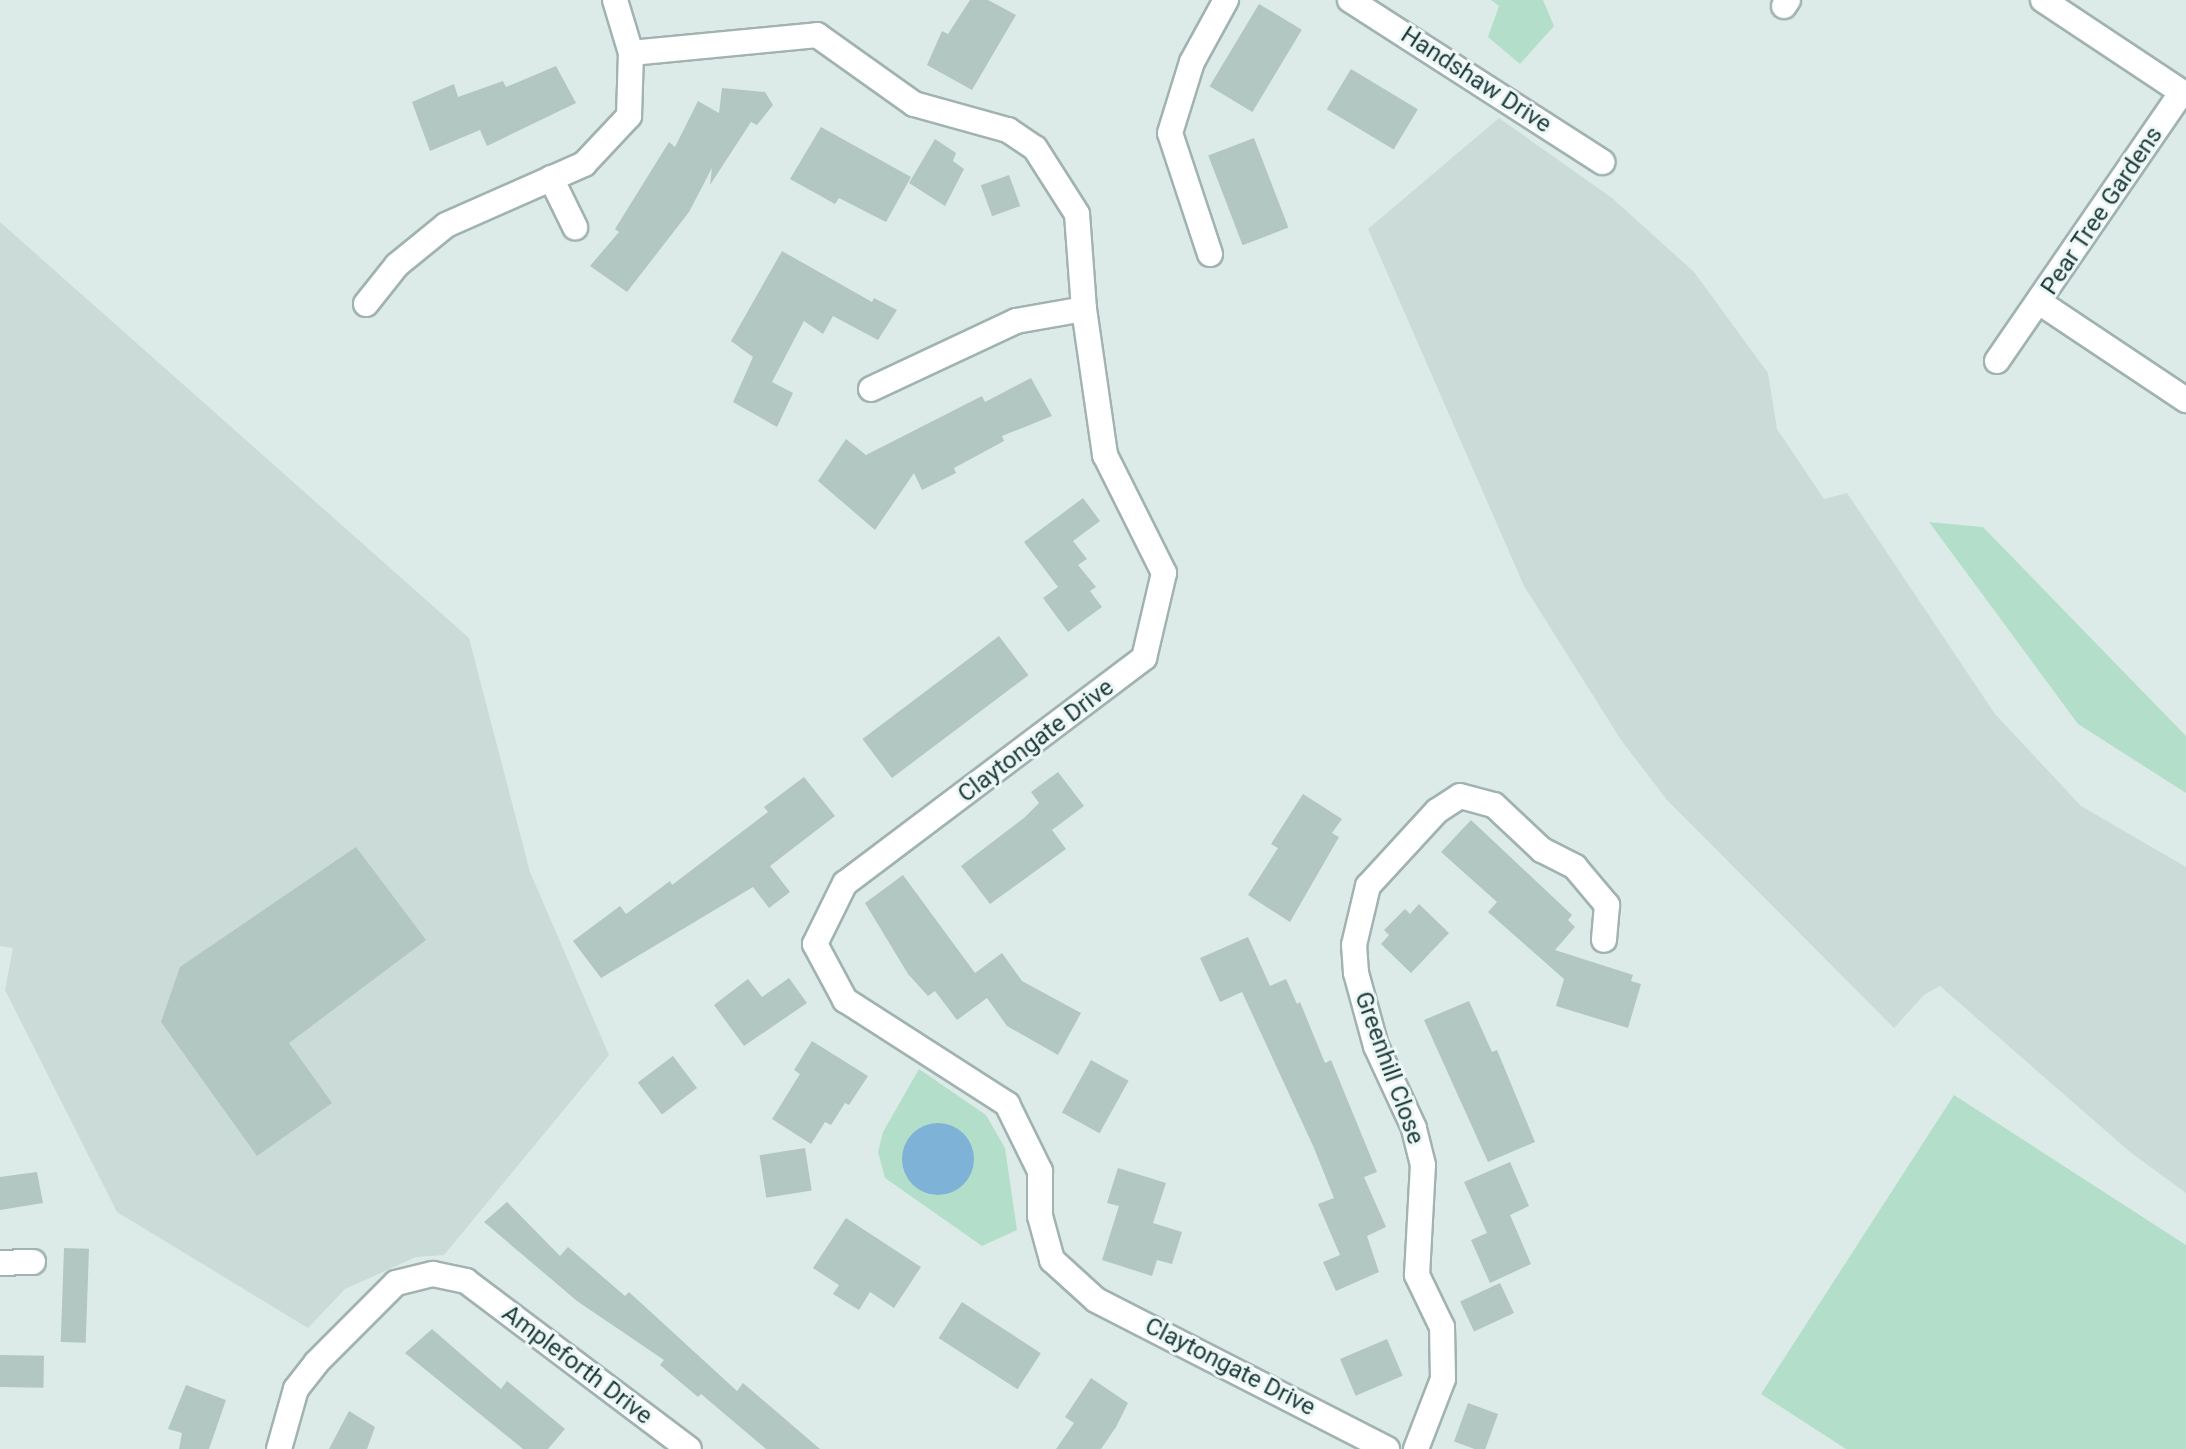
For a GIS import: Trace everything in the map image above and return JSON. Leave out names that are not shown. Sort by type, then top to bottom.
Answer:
[{"type":"street","points":[[366,304],[397,265],[446,225],[584,164],[629,116],[631,53],[615,0]]},
{"type":"street","points":[[1210,254],[1170,133],[1192,62],[1226,0]]},
{"type":"street","name":"Handshaw Drive","points":[[1350,0],[1602,162]]},
{"type":"street","points":[[2043,0],[2184,94]]},
{"type":"street","name":"Claytongate Drive","points":[[631,53],[817,35],[914,104],[1008,130],[1035,148],[1077,214],[1084,309],[1105,455],[1164,573],[1144,658],[845,883],[815,944],[845,1000],[1007,1104],[1040,1171],[1040,1216],[1052,1260],[1096,1300],[1387,1449]]},
{"type":"street","name":"Pear Tree Gardens","points":[[2184,94],[2039,302],[2186,400]]},
{"type":"street","points":[[551,178],[575,227]]},
{"type":"street","points":[[1997,361],[2039,302]]},
{"type":"street","points":[[871,389],[1016,321],[1084,309]]},
{"type":"street","name":"Greenhill Close","points":[[1416,1449],[1443,1379],[1442,1327],[1417,1275],[1423,1165],[1414,1128],[1363,1008],[1356,973],[1354,945],[1368,886],[1437,811],[1460,796],[1494,805],[1542,850],[1575,867],[1607,905],[1604,940]]},
{"type":"street","points":[[0,1263],[33,1262]]},
{"type":"street","name":"Ampleforth Drive","points":[[279,1449],[296,1389],[396,1283],[433,1274],[466,1281],[689,1449]]},
{"type":"shaded area","points":[[1499,118],[1612,198],[1694,272],[1768,373],[1777,429],[1824,499],[1847,493],[1995,714],[2081,806],[2186,867],[2186,1193],[2130,1152],[1940,986],[1924,995],[1894,1028],[1667,800],[1621,740],[1524,586],[1368,229]]},
{"type":"shaded area","points":[[0,222],[469,638],[530,872],[609,1055],[444,1255],[416,1257],[345,1289],[308,1328],[117,1212],[5,990],[13,948],[0,946]]},
{"type":"green space","points":[[1491,0],[1543,0],[1554,26],[1520,64],[1488,37],[1499,6]]},
{"type":"green space","points":[[1929,522],[1983,527],[2186,736],[2186,793],[2078,724]]},
{"type":"green space","points":[[919,1069],[986,1115],[1005,1148],[1017,1230],[982,1246],[885,1178],[878,1152],[883,1132]]},
{"type":"green space","points":[[1954,1095],[2186,1245],[2186,1449],[1846,1449],[1761,1394]]},
{"type":"water","points":[[931,1123],[945,1123],[964,1133],[974,1152],[974,1166],[964,1185],[945,1195],[931,1195],[912,1185],[902,1166],[902,1152],[912,1133]]},
{"type":"building","points":[[970,0],[988,0],[1016,15],[972,90],[927,65],[942,31],[948,34]]},
{"type":"building","points":[[1259,4],[1302,30],[1252,112],[1210,86]]},
{"type":"building","points":[[556,66],[576,103],[487,146],[480,130],[430,151],[412,102],[454,84],[458,97],[503,81],[506,87]]},
{"type":"building","points":[[1351,69],[1418,109],[1394,149],[1327,109]]},
{"type":"building","points":[[722,88],[765,92],[773,105],[757,125],[751,122],[710,185],[712,168],[689,212],[627,292],[590,266],[619,232],[615,229],[669,142],[675,147],[698,101],[719,113]]},
{"type":"building","points":[[821,127],[911,177],[886,222],[839,198],[835,204],[790,179]]},
{"type":"building","points":[[1254,138],[1288,228],[1243,245],[1208,156]]},
{"type":"building","points":[[935,139],[956,153],[953,161],[964,169],[945,206],[909,183]]},
{"type":"building","points":[[1009,175],[1020,206],[992,216],[981,185]]},
{"type":"building","points":[[782,251],[872,302],[874,298],[897,310],[878,340],[833,316],[823,334],[804,321],[772,382],[793,393],[777,427],[733,402],[753,357],[731,341]]},
{"type":"building","points":[[1031,378],[1052,416],[1002,436],[1004,441],[954,468],[956,473],[922,490],[914,473],[875,530],[818,481],[846,439],[866,455],[982,396],[985,402]]},
{"type":"building","points":[[1083,498],[1100,521],[1073,541],[1087,559],[1078,565],[1096,587],[1090,591],[1102,607],[1068,632],[1043,598],[1058,587],[1024,542]]},
{"type":"building","points":[[999,636],[1028,675],[892,778],[862,739]]},
{"type":"building","points":[[1058,772],[1084,806],[1052,830],[1066,849],[990,904],[961,866],[1024,818],[1039,803],[1031,792]]},
{"type":"building","points":[[804,777],[835,816],[770,866],[790,892],[769,908],[753,887],[601,978],[573,941],[620,906],[626,914],[670,881],[672,885],[768,812],[764,807]]},
{"type":"building","points":[[1303,794],[1342,819],[1332,833],[1339,837],[1290,922],[1248,895],[1278,848],[1271,844]]},
{"type":"building","points":[[1471,820],[1572,915],[1568,920],[1575,927],[1555,950],[1633,975],[1631,981],[1641,984],[1628,1028],[1556,1006],[1564,979],[1488,912],[1497,902],[1441,852]]},
{"type":"building","points":[[356,847],[426,940],[289,1043],[332,1103],[257,1156],[161,1022],[180,967]]},
{"type":"building","points":[[903,875],[975,973],[1002,953],[1022,981],[1081,1013],[1058,1055],[1007,1026],[987,998],[957,1020],[935,991],[928,996],[908,974],[865,903]]},
{"type":"building","points":[[1419,904],[1449,933],[1411,973],[1381,944],[1389,935],[1384,930],[1405,909],[1410,914]]},
{"type":"building","points":[[1248,937],[1270,986],[1286,979],[1297,1004],[1300,1002],[1325,1063],[1331,1060],[1377,1172],[1364,1177],[1386,1227],[1367,1236],[1379,1272],[1336,1291],[1323,1262],[1340,1255],[1318,1204],[1334,1198],[1314,1148],[1242,992],[1220,1002],[1200,958]]},
{"type":"building","points":[[789,978],[807,1003],[744,1046],[714,1005],[748,979],[762,997]]},
{"type":"building","points":[[1469,1001],[1492,1052],[1497,1050],[1535,1142],[1488,1162],[1424,1020]]},
{"type":"building","points":[[812,1041],[868,1076],[849,1105],[845,1103],[831,1125],[825,1122],[811,1144],[772,1119],[800,1074],[794,1070]]},
{"type":"building","points":[[673,1056],[697,1088],[662,1114],[638,1082]]},
{"type":"building","points":[[1091,1060],[1129,1081],[1100,1133],[1062,1112]]},
{"type":"building","points":[[805,1148],[812,1190],[766,1198],[760,1155]]},
{"type":"building","points":[[1510,1162],[1529,1206],[1510,1215],[1531,1264],[1490,1283],[1471,1240],[1487,1233],[1464,1182]]},
{"type":"building","points":[[1118,1168],[1166,1183],[1153,1223],[1182,1232],[1172,1264],[1157,1260],[1152,1276],[1102,1260],[1119,1206],[1107,1203]]},
{"type":"building","points":[[37,1172],[43,1203],[0,1210],[0,1177]]},
{"type":"building","points":[[507,1202],[560,1256],[568,1247],[625,1296],[629,1292],[737,1391],[743,1383],[820,1449],[766,1449],[701,1394],[698,1397],[660,1365],[664,1360],[577,1301],[484,1222]]},
{"type":"building","points":[[846,1218],[921,1267],[894,1308],[870,1292],[859,1310],[833,1294],[839,1285],[813,1268]]},
{"type":"building","points":[[64,1248],[89,1249],[86,1343],[61,1342]]},
{"type":"building","points":[[1500,1283],[1514,1313],[1474,1332],[1460,1302]]},
{"type":"building","points":[[962,1302],[1041,1353],[1017,1389],[939,1338]]},
{"type":"building","points":[[432,1329],[501,1389],[507,1381],[565,1429],[548,1449],[523,1449],[405,1353]]},
{"type":"building","points":[[1387,1339],[1403,1376],[1356,1396],[1340,1359]]},
{"type":"building","points":[[0,1355],[44,1356],[43,1388],[0,1387]]},
{"type":"building","points":[[1091,1378],[1128,1403],[1101,1449],[1056,1449],[1074,1423],[1065,1417]]},
{"type":"building","points":[[186,1385],[226,1400],[209,1449],[179,1449],[182,1433],[168,1429]]},
{"type":"building","points":[[1468,1403],[1498,1414],[1485,1449],[1475,1449],[1454,1442]]},
{"type":"building","points":[[349,1411],[375,1427],[367,1449],[329,1449]]}]
